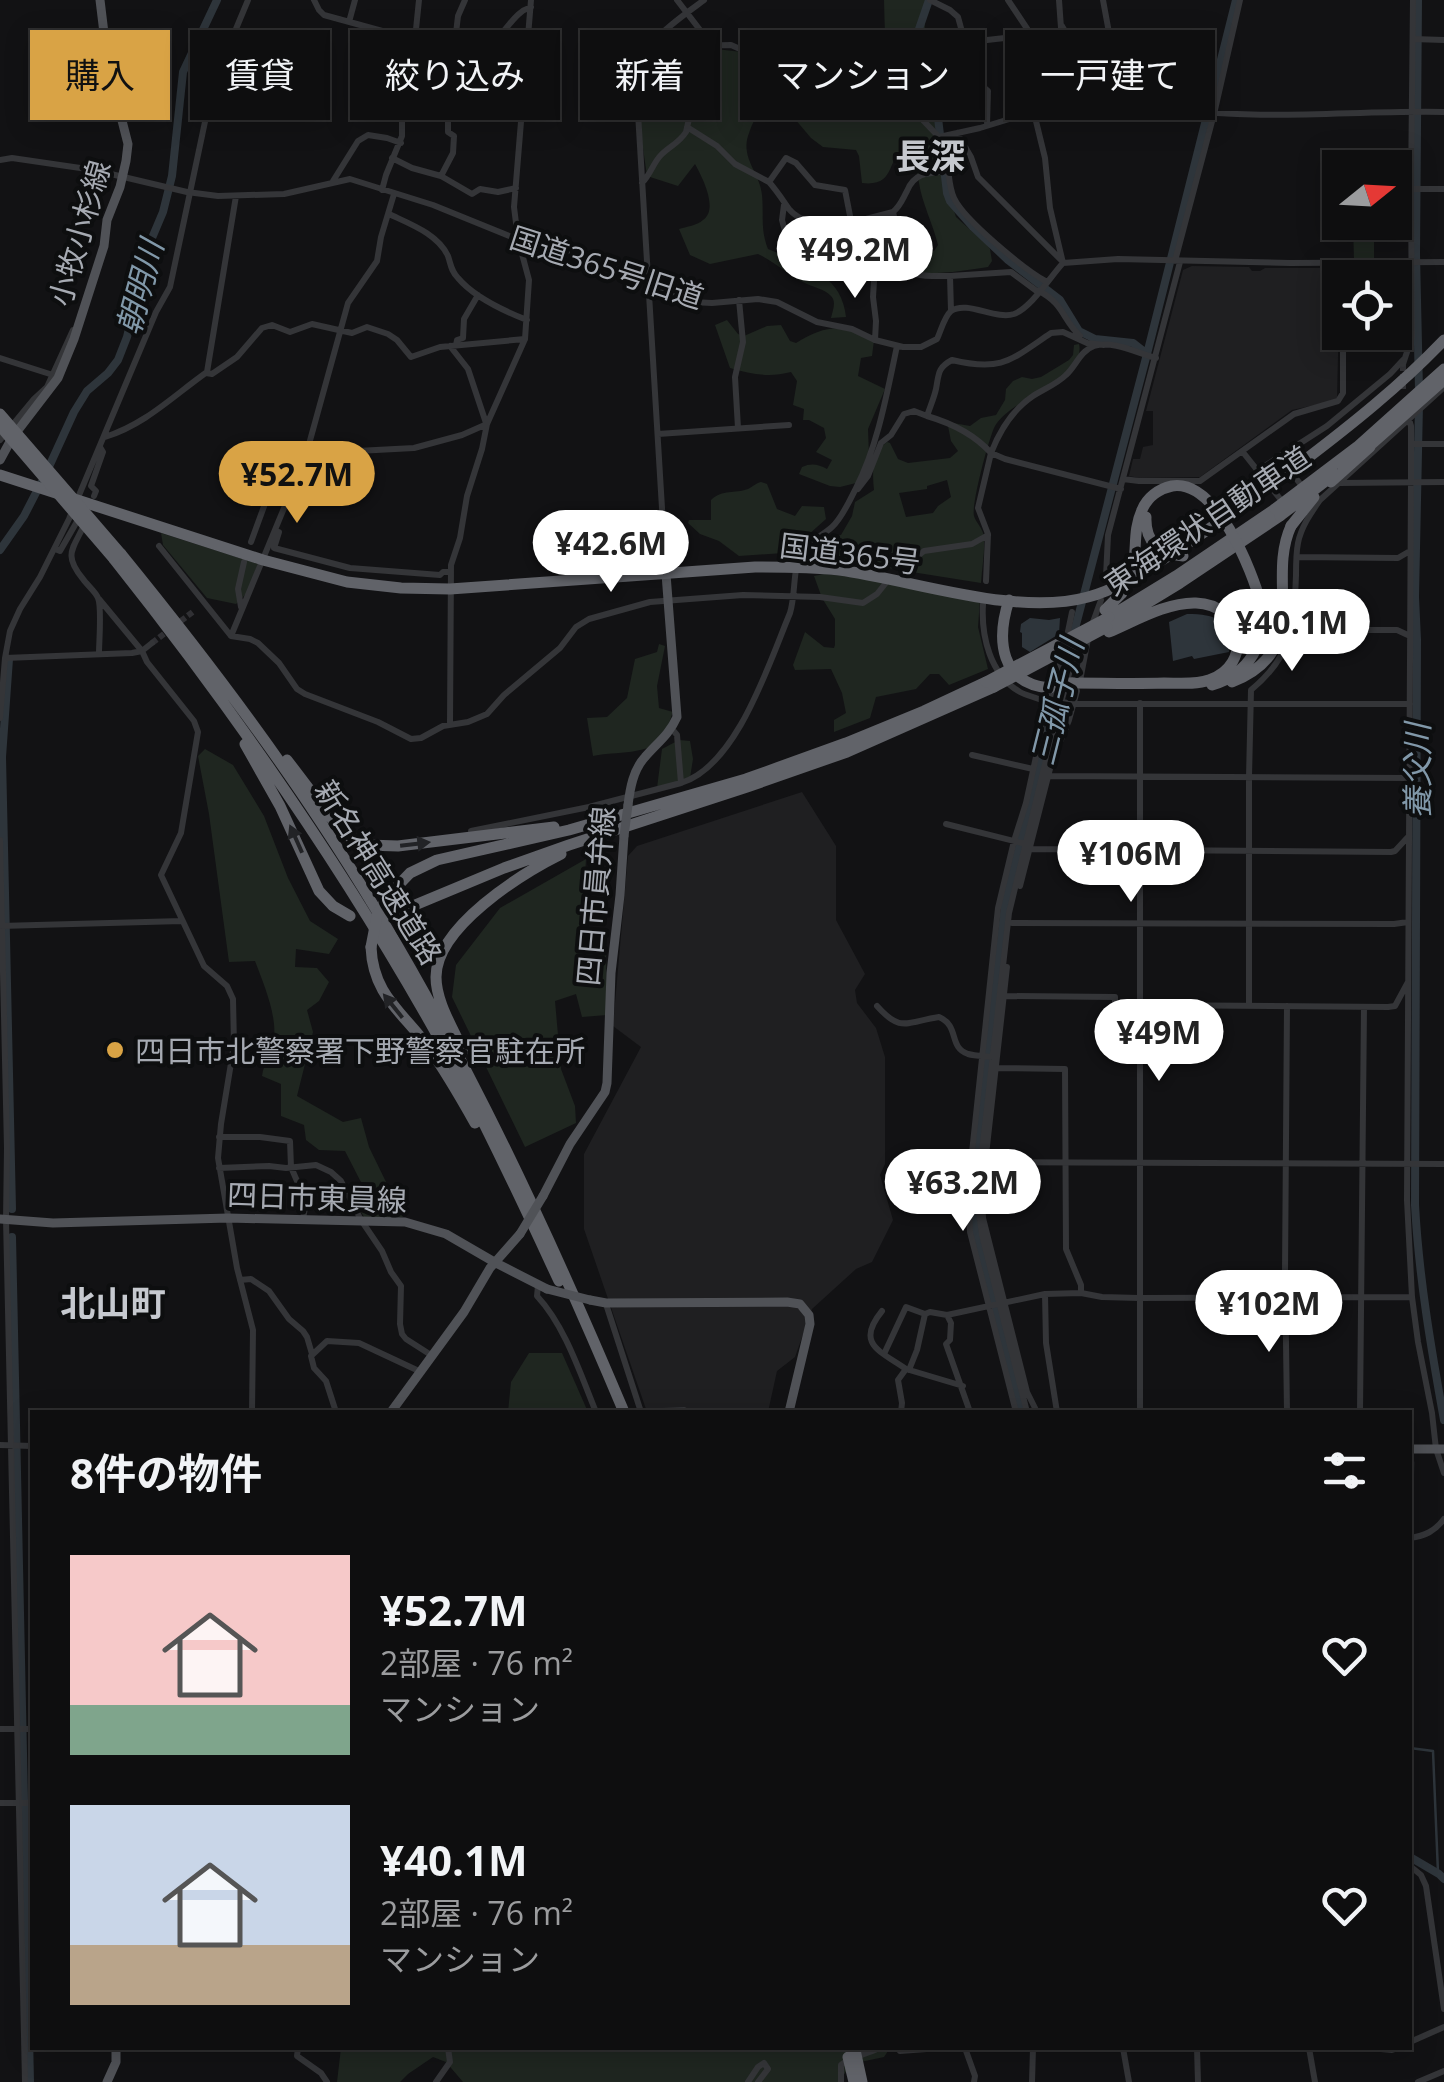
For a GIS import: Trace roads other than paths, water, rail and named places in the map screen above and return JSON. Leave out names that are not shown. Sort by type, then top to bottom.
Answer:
[{"type":"highway","name":"国道365号","points":[[1,475],[263,560],[347,582],[450,589],[755,567],[796,568],[838,570],[1096,612],[1127,581],[1232,513],[1354,423],[1405,366],[1424,362],[1444,340]]},
{"type":"highway","name":"東海環状自動車道","points":[[1276,511],[1384,424],[1444,369]]},
{"type":"highway","name":"東海環状自動車道","points":[[1096,612],[1180,584],[1388,432],[1444,384]]},
{"type":"highway","name":"新名神高速道路","points":[[0,414],[199,650],[290,776],[367,896],[464,1067],[526,1189],[623,1410]]},
{"type":"highway","name":"新名神高速道路","points":[[0,426],[118,556],[233,714],[350,888],[457,1072],[538,1236],[614,1410]]},
{"type":"highway","points":[[1009,600],[1003,639],[1008,665],[1024,682],[1075,686],[1233,682],[1262,664],[1277,641],[1284,613],[1282,553],[1291,526],[1319,492],[1388,432]]},
{"type":"highway","points":[[990,684],[1122,593],[1134,566],[1145,504],[1161,490],[1183,486],[1198,492],[1218,513],[1243,556],[1259,605],[1262,634],[1252,658],[1231,678],[1208,684]]},
{"type":"highway","points":[[1259,605],[1239,558],[1214,516],[1202,503],[1190,494],[1170,492],[1152,503],[1146,516],[1151,541],[1161,551],[1183,556],[1202,552],[1220,543],[1276,511]]},
{"type":"highway","points":[[391,915],[642,815],[791,764],[990,684],[1012,679],[1096,612],[1198,603],[1216,607],[1232,622],[1238,644],[1230,666],[1208,684]]},
{"type":"highway","points":[[151,604],[260,768],[320,891],[333,906],[350,916]]},
{"type":"highway","points":[[199,650],[334,823],[367,844],[398,846],[642,815]]},
{"type":"highway","points":[[538,1236],[437,1060],[381,989],[373,968],[374,924],[386,898],[410,873],[437,860],[642,815]]},
{"type":"highway","points":[[526,1189],[442,1004],[436,984],[439,958],[473,914],[518,879],[642,815]]},
{"type":"highway","points":[[851,2050],[854,2082]]},
{"type":"highway","points":[[851,2050],[862,2082]]},
{"type":"main road","name":"小牧小杉線","points":[[0,460],[58,378],[88,298],[124,176],[128,144],[108,66],[100,0]]},
{"type":"main road","points":[[666,574],[677,717],[672,728]]},
{"type":"main road","name":"四日市員弁線","points":[[392,1410],[520,1234],[570,1144],[605,1092],[611,973],[628,801],[637,768],[672,728]]},
{"type":"main road","name":"四日市東員線","points":[[3,1219],[53,1223],[228,1218],[405,1222],[432,1228],[542,1287],[590,1300],[800,1304],[809,1315],[810,1324],[789,1410]]},
{"type":"main road","points":[[1412,1449],[1440,1449]]},
{"type":"main road","points":[[107,2082],[116,2062],[116,2050]]},
{"type":"street","points":[[0,718],[5,658],[14,620],[54,549],[73,498],[100,447],[170,287],[213,84],[248,0]]},
{"type":"street","points":[[314,0],[324,14],[379,30]]},
{"type":"street","points":[[350,22],[355,0]]},
{"type":"street","points":[[416,30],[419,0]]},
{"type":"street","points":[[455,30],[465,0]]},
{"type":"street","points":[[677,0],[699,30]]},
{"type":"street","points":[[668,30],[704,0]]},
{"type":"street","points":[[1008,0],[1027,30]]},
{"type":"street","points":[[1059,0],[1065,30]]},
{"type":"street","points":[[1103,0],[1109,30]]},
{"type":"street","points":[[1215,94],[1240,0]]},
{"type":"street","points":[[1260,469],[1270,467],[1405,366],[1412,337],[1416,261],[1414,0]]},
{"type":"street","points":[[931,1],[958,17],[961,30]]},
{"type":"street","points":[[502,30],[531,3]]},
{"type":"street","points":[[529,30],[531,3]]},
{"type":"street","points":[[1060,30],[1062,24]]},
{"type":"street","points":[[1417,40],[1444,40]]},
{"type":"street","points":[[720,45],[735,46],[754,65],[803,74],[848,90],[898,92],[943,136],[947,172],[958,206],[1056,302],[1078,334],[1104,345]]},
{"type":"street","points":[[985,88],[987,125]]},
{"type":"street","points":[[1215,113],[1444,112]]},
{"type":"street","points":[[382,190],[401,143],[404,120]]},
{"type":"street","points":[[441,176],[452,153],[454,136],[448,132],[446,120]]},
{"type":"street","points":[[450,723],[450,572],[487,424],[526,339],[529,280],[514,214],[521,120]]},
{"type":"street","points":[[638,120],[666,574]]},
{"type":"street","points":[[642,183],[661,155],[682,138],[689,120]]},
{"type":"street","points":[[943,136],[1008,120]]},
{"type":"street","points":[[1036,120],[1062,262]]},
{"type":"street","points":[[1106,578],[1114,487],[1124,479],[1208,120]]},
{"type":"street","points":[[687,127],[736,164],[769,182],[790,211],[840,233],[866,218],[893,212],[903,203],[914,179],[926,173],[947,172]]},
{"type":"street","points":[[956,133],[978,178],[1062,262],[1118,259],[1322,263]]},
{"type":"street","points":[[333,182],[358,141],[368,135],[401,143]]},
{"type":"street","points":[[392,158],[441,176],[472,194],[480,189],[498,192],[516,188]]},
{"type":"street","points":[[769,182],[786,158],[796,162],[812,183],[845,190],[856,260],[919,275],[1011,272],[1042,288]]},
{"type":"street","name":"国道365号旧道","points":[[0,159],[124,176],[189,193],[236,196],[284,194],[350,180],[432,205],[518,240],[584,254],[692,302],[778,302],[817,322],[852,328],[874,340],[898,346]]},
{"type":"street","points":[[1415,188],[1444,189]]},
{"type":"street","points":[[778,192],[785,208],[782,220],[788,242],[810,246],[814,256],[826,266],[852,272],[878,263]]},
{"type":"street","points":[[231,636],[306,455],[348,303],[378,261],[394,194]]},
{"type":"street","points":[[104,437],[152,415],[206,372],[236,196]]},
{"type":"street","points":[[874,340],[873,297],[878,263],[902,248],[893,212]]},
{"type":"street","points":[[389,214],[436,240],[447,254],[456,277],[478,295],[527,320]]},
{"type":"street","points":[[0,440],[53,376],[77,320],[105,230]]},
{"type":"street","points":[[1412,261],[1444,262]]},
{"type":"street","points":[[951,311],[964,308],[1008,316],[1024,308],[1062,262]]},
{"type":"street","points":[[854,493],[874,438],[898,346],[916,348],[935,341],[951,311],[950,276]]},
{"type":"street","points":[[453,345],[462,338],[465,316],[478,295]]},
{"type":"street","points":[[738,428],[735,377],[743,342],[739,300]]},
{"type":"street","points":[[206,372],[212,374],[230,364],[268,325],[290,332],[317,324],[340,332],[372,328],[397,340],[411,357],[428,349],[453,345],[526,339]]},
{"type":"street","points":[[928,416],[938,372],[947,361],[981,366],[1005,362],[1051,333],[1127,348],[1154,358]]},
{"type":"street","points":[[453,345],[468,368],[487,424]]},
{"type":"street","points":[[986,581],[988,534],[978,508],[990,453],[1000,431],[1022,404],[1063,378],[1088,349],[1104,345]]},
{"type":"street","points":[[1124,479],[1200,481],[1294,414],[1341,399],[1344,350]]},
{"type":"street","points":[[0,358],[53,376]]},
{"type":"street","points":[[1249,1006],[1251,690],[1282,658],[1292,630],[1298,543],[1306,521],[1320,500],[1410,420],[1444,384]]},
{"type":"street","points":[[1404,389],[1415,444],[1410,550],[1407,1200],[1412,1297],[1444,1473]]},
{"type":"street","points":[[471,831],[628,801],[690,780],[719,756],[742,726],[790,613],[801,554],[832,527],[868,476],[881,443],[904,414],[911,411],[943,420],[1005,459],[1114,487]]},
{"type":"street","points":[[306,455],[327,457],[357,450],[406,450],[487,424]]},
{"type":"street","points":[[658,434],[789,425]]},
{"type":"street","points":[[1415,444],[1444,444]]},
{"type":"street","points":[[1260,469],[1300,445]]},
{"type":"street","points":[[94,496],[96,491],[91,486],[103,452],[100,447]]},
{"type":"street","points":[[1242,451],[1260,469],[1268,487],[1286,507],[1306,521]]},
{"type":"street","points":[[1281,459],[1299,484],[1320,500]]},
{"type":"street","points":[[1232,513],[1258,488],[1260,469]]},
{"type":"street","points":[[251,542],[270,490],[297,478]]},
{"type":"street","points":[[1338,483],[1444,482]]},
{"type":"street","points":[[54,549],[60,550],[81,514],[89,512],[71,552],[75,569],[142,651],[198,732],[180,833],[161,875],[204,966],[228,986],[233,1000],[234,1045],[219,1138],[219,1168],[253,1330],[252,1410]]},
{"type":"street","points":[[279,532],[274,548],[350,568],[440,575],[450,572]]},
{"type":"street","points":[[903,568],[924,551],[976,543],[988,534]]},
{"type":"street","points":[[159,546],[231,636],[258,643],[279,663],[296,688],[412,739],[450,723],[468,722],[487,714],[560,648],[582,622],[669,600],[743,595],[820,597],[863,603],[885,584]]},
{"type":"street","points":[[1297,557],[1398,558],[1410,550]]},
{"type":"street","points":[[241,608],[238,588],[244,562]]},
{"type":"street","points":[[99,599],[99,654]]},
{"type":"street","points":[[194,611],[203,603]]},
{"type":"street","points":[[983,604],[983,624],[993,663],[1014,687],[1050,702],[1096,612]]},
{"type":"street","points":[[1036,1410],[1026,1392],[978,1215],[1012,923],[1052,736],[1074,704],[1075,686],[1096,612]]},
{"type":"street","points":[[994,1068],[992,1056],[1009,914],[1048,776],[1081,630]]},
{"type":"street","points":[[1292,630],[1397,630],[1410,636]]},
{"type":"street","points":[[5,658],[142,651],[152,643]]},
{"type":"street","points":[[1015,1410],[968,1215],[970,1162],[998,908],[1026,803],[1042,729],[1043,701]]},
{"type":"street","points":[[1062,702],[1410,704]]},
{"type":"street","points":[[1140,703],[1140,1410]]},
{"type":"street","points":[[1042,719],[1060,724]]},
{"type":"street","points":[[672,728],[677,735],[681,784]]},
{"type":"street","points":[[972,755],[1033,769]]},
{"type":"street","points":[[1048,776],[1408,778]]},
{"type":"street","points":[[946,824],[1014,840],[1027,847],[1142,850],[1391,852],[1408,836]]},
{"type":"street","points":[[0,840],[3,1219],[24,1729],[25,2082]]},
{"type":"street","points":[[3,926],[182,922]]},
{"type":"street","points":[[1012,923],[1408,922]]},
{"type":"street","points":[[1004,996],[1114,997],[1115,1004],[1141,1005],[1395,1006],[1409,981]]},
{"type":"street","points":[[877,1006],[897,1024],[945,1020],[957,1047],[967,1054],[992,1056]]},
{"type":"street","points":[[1287,1006],[1287,1410]]},
{"type":"street","points":[[1360,1410],[1364,1007]]},
{"type":"street","points":[[994,1068],[1065,1068],[1066,1248],[1082,1285],[1081,1293]]},
{"type":"street","points":[[219,1138],[260,1136],[290,1142],[291,1168],[306,1202],[304,1220]]},
{"type":"street","points":[[983,1162],[1444,1164]]},
{"type":"street","points":[[219,1168],[316,1165],[331,1172],[401,1286],[402,1334],[432,1355]]},
{"type":"street","points":[[240,1280],[251,1278],[269,1291],[307,1337],[312,1363],[326,1381],[335,1410]]},
{"type":"street","points":[[542,1287],[537,1296],[547,1305],[595,1410]]},
{"type":"street","points":[[884,1354],[906,1307],[925,1314],[947,1315],[1001,1301],[1081,1293],[1139,1298],[1412,1297]]},
{"type":"street","points":[[1045,1294],[1046,1343],[1057,1410]]},
{"type":"street","points":[[1001,1301],[1027,1410]]},
{"type":"street","points":[[606,1302],[640,1410]]},
{"type":"street","points":[[882,1312],[870,1330],[869,1339],[875,1348],[907,1369],[962,1386]]},
{"type":"street","points":[[901,1410],[898,1380],[917,1350],[925,1314]]},
{"type":"street","points":[[947,1315],[952,1322],[946,1344],[969,1410]]},
{"type":"street","points":[[312,1354],[327,1341],[358,1343],[421,1372]]},
{"type":"street","points":[[0,1371],[10,1372]]},
{"type":"street","points":[[0,1445],[30,1446]]},
{"type":"street","points":[[1412,1538],[1428,1534],[1444,1519]]},
{"type":"street","points":[[0,1730],[24,1729]]},
{"type":"street","points":[[0,1803],[25,1803]]},
{"type":"street","points":[[1412,1868],[1426,1886],[1444,2009]]},
{"type":"street","points":[[1412,2041],[1444,2028]]},
{"type":"street","points":[[298,2050],[296,2056],[321,2073],[327,2082]]},
{"type":"street","points":[[436,2082],[450,2062],[448,2050]]},
{"type":"street","points":[[842,2082],[841,2065],[875,2050]]},
{"type":"street","points":[[900,2051],[913,2050]]},
{"type":"street","points":[[966,2050],[974,2082]]},
{"type":"street","points":[[1032,2082],[1033,2050]]},
{"type":"street","points":[[1123,2050],[1128,2082]]},
{"type":"street","points":[[1197,2050],[1198,2082]]},
{"type":"street","points":[[1308,2050],[1315,2082]]},
{"type":"street","points":[[748,2082],[764,2063],[768,2069],[758,2082]]},
{"type":"street","points":[[1418,2082],[1444,2071]]},
{"type":"waterway","name":"朝明川","points":[[47,471],[74,412],[87,391],[118,360],[127,337],[141,264],[163,212],[172,176],[183,72],[217,0]]},
{"type":"waterway","points":[[929,0],[919,39],[935,93],[950,201],[1008,260],[1060,300],[1079,331],[1095,339],[1133,343],[1147,354]]},
{"type":"waterway","name":"三孤子川","points":[[1021,1410],[973,1218],[973,1182],[1005,905],[1236,0]]},
{"type":"waterway","name":"養父川","points":[[1418,0],[1419,390]]},
{"type":"waterway","name":"養父川","points":[[1419,404],[1415,597],[1415,1205],[1430,1340],[1444,1420]]},
{"type":"waterway","name":"朝明川","points":[[0,550],[41,483]]},
{"type":"waterway","points":[[9,659],[2,757],[12,1209]]},
{"type":"waterway","points":[[12,1237],[30,2082]]},
{"type":"waterway","points":[[1412,1517],[1413,1462]]},
{"type":"waterway","points":[[1412,1748],[1433,1751],[1438,1873]]},
{"type":"waterway","name":"三孤子川","points":[[1412,1858],[1444,1879]]},
{"type":"tunnel","points":[[1403,364],[1403,389]]},
{"type":"tunnel","points":[[152,643],[194,611]]},
{"type":"place","name":"四日市北警察署下野警察官駐在所","points":[[115,1050]]},
{"type":"district","name":"長深","points":[[930,155]]},
{"type":"district","name":"北山町","points":[[113,1302]]}]
